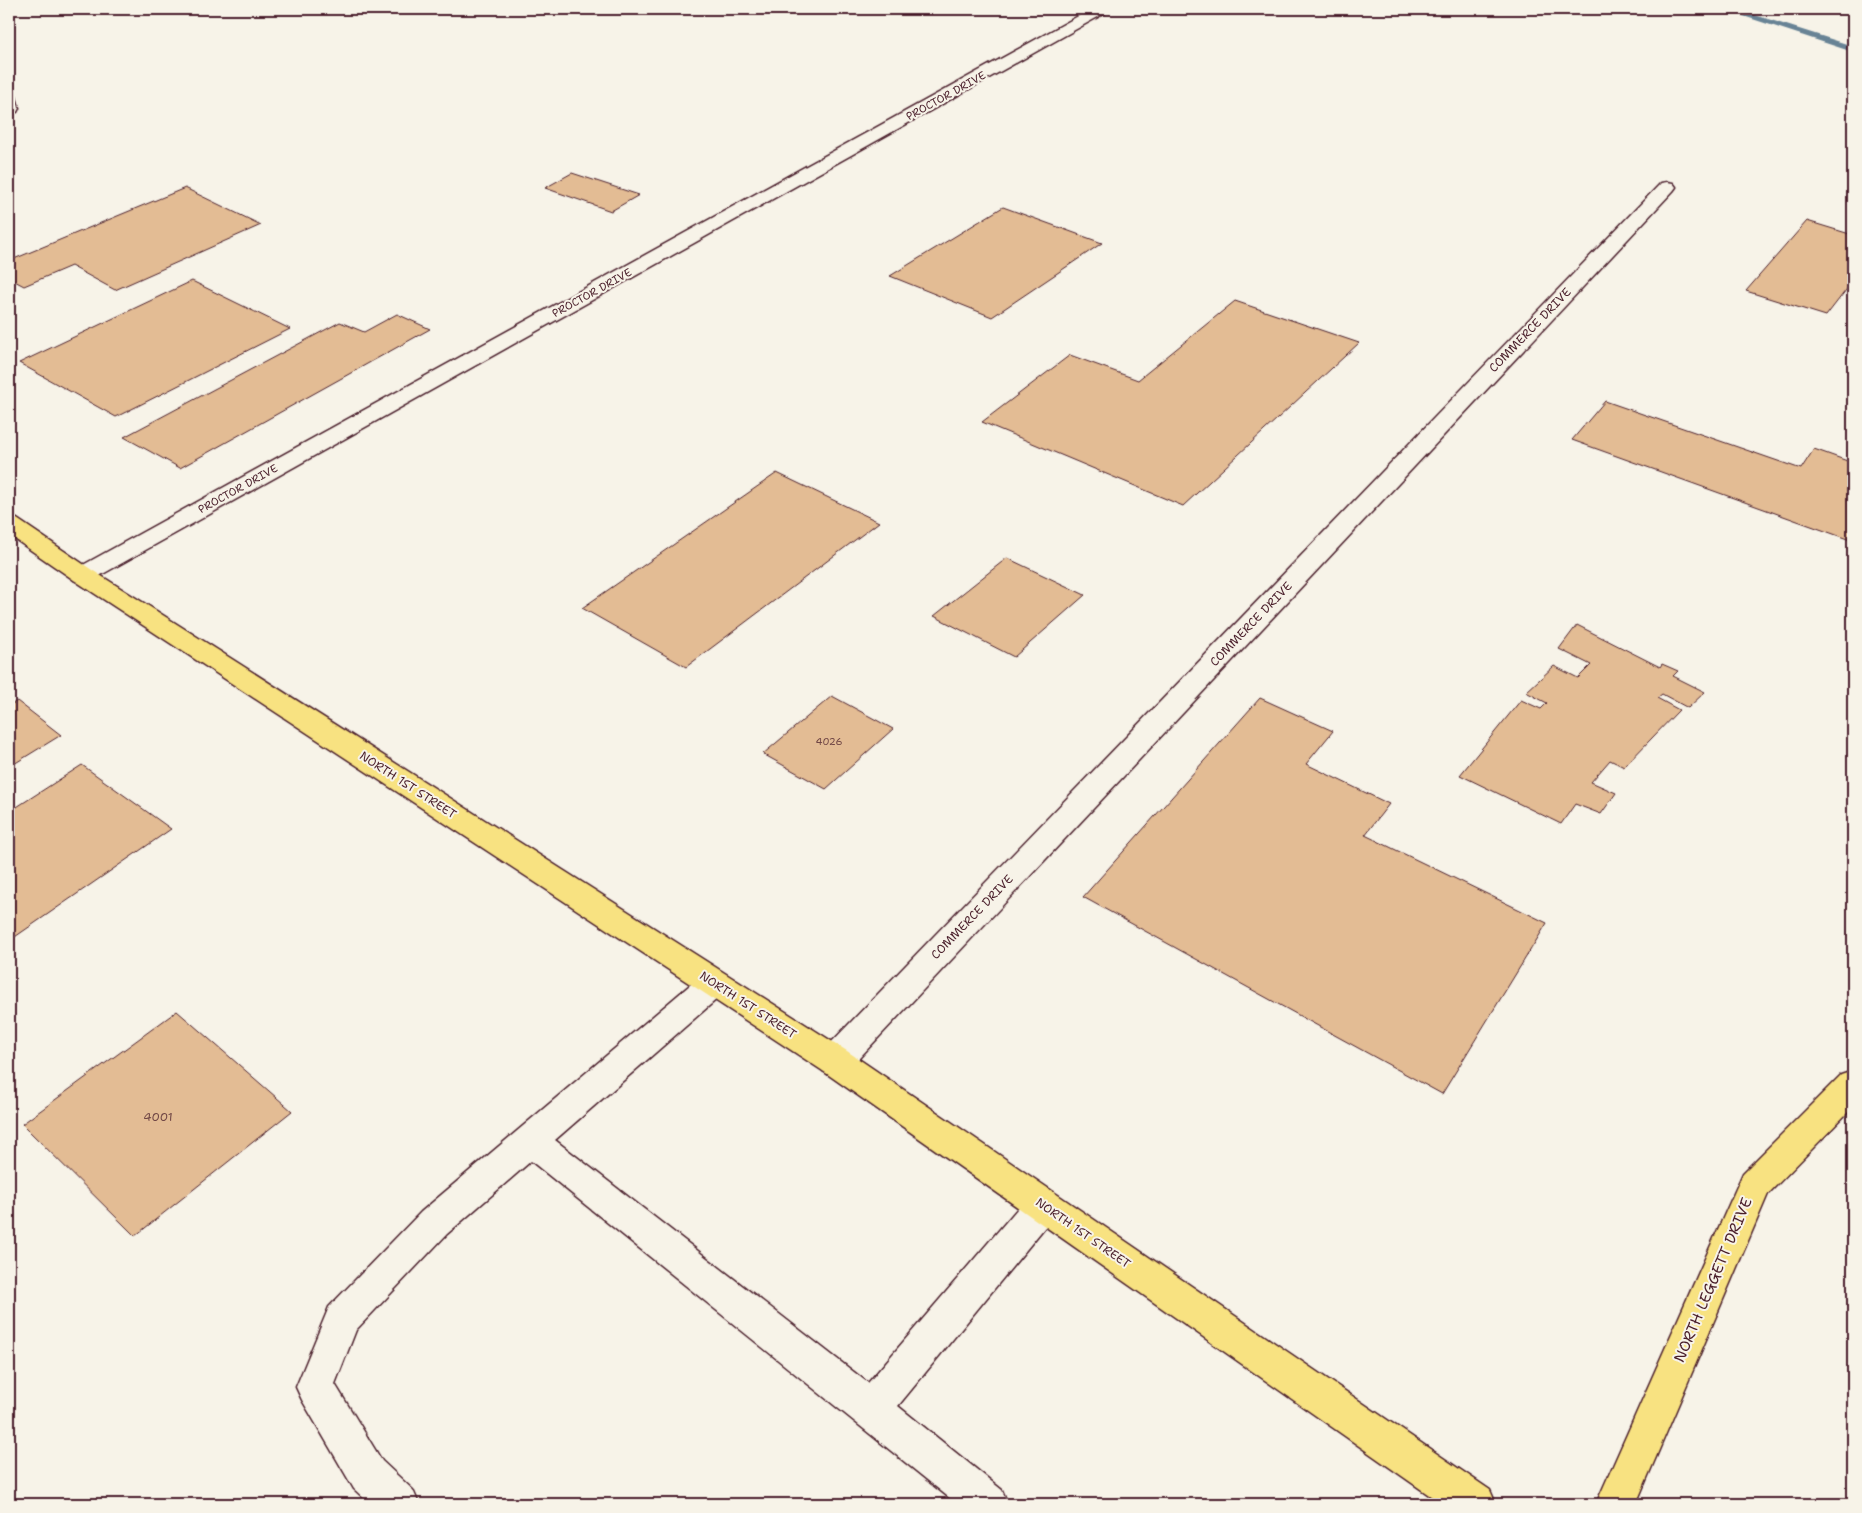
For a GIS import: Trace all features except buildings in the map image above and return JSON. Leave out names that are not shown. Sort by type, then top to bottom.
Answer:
[{"type":"main road","name":"NORTH 1ST STREET","points":[[9,524],[83,575],[835,1061],[1476,1504]]},
{"type":"main road","name":"NORTH LEGGETT DRIVE","points":[[1616,1504],[1754,1184],[1853,1084]]},
{"type":"street","name":"PROCTOR DRIVE","points":[[83,575],[1100,10]]},
{"type":"street","points":[[9,97],[9,108]]},
{"type":"street","name":"COMMERCE DRIVE","points":[[835,1061],[1667,187]]},
{"type":"street","points":[[400,1504],[368,1475],[315,1387],[342,1319],[434,1223],[532,1141],[714,983]]},
{"type":"street","points":[[532,1141],[988,1504]]},
{"type":"street","points":[[871,1409],[1042,1205]]},
{"type":"waterway","points":[[1727,9],[1853,49]]}]
